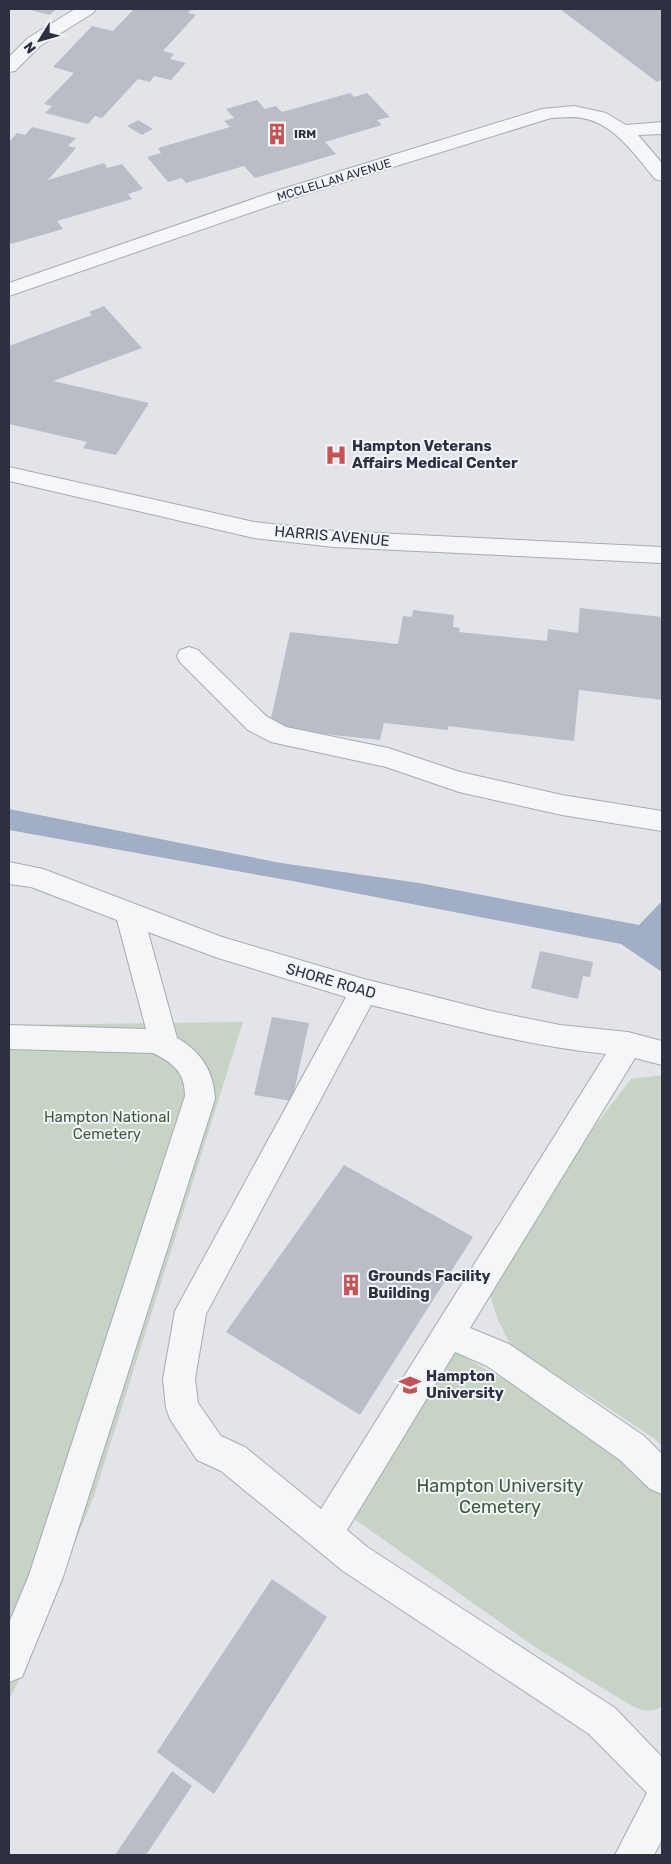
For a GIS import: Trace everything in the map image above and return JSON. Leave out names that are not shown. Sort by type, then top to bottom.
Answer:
[{"type":"street","points":[[9,67],[34,42],[87,9]]},
{"type":"street","name":"MCCLELLAN AVENUE","points":[[9,290],[283,195],[549,113],[588,112],[612,124],[621,131],[662,176]]},
{"type":"street","points":[[621,131],[662,128]]},
{"type":"street","name":"HARRIS AVENUE","points":[[9,474],[222,523],[293,534],[334,539],[662,554]]},
{"type":"street","points":[[189,656],[256,723],[280,735],[388,758],[469,784],[562,805],[662,821]]},
{"type":"street","name":"SHORE ROAD","points":[[9,872],[33,877],[218,947],[364,991],[491,1023],[560,1037],[628,1044],[662,1053]]},
{"type":"street","points":[[129,913],[165,1046]]},
{"type":"street","points":[[364,991],[191,1311],[179,1379],[182,1408],[209,1448],[233,1459],[355,1559],[602,1722],[662,1783]]},
{"type":"street","points":[[9,1037],[155,1041],[172,1048],[187,1061],[198,1076],[200,1100],[46,1577],[9,1664]]},
{"type":"street","points":[[325,1534],[628,1044]]},
{"type":"street","points":[[449,1334],[498,1355],[632,1448],[662,1477]]},
{"type":"street","points":[[634,1855],[659,1817]]},
{"type":"green space","name":"Hampton National Cemetery","points":[[243,1022],[94,1496],[19,1680],[9,1699],[9,1025]]},
{"type":"green space","points":[[662,1075],[662,1447],[655,1439],[587,1394],[520,1355],[509,1342],[498,1320],[489,1292],[579,1147],[631,1079]]},
{"type":"green space","name":"Hampton University Cemetery","points":[[455,1352],[548,1404],[627,1462],[662,1493],[662,1706],[657,1709],[649,1711],[632,1706],[535,1647],[353,1518]]},
{"type":"water","points":[[9,809],[281,863],[419,883],[639,925],[662,901],[662,972],[621,944],[292,881],[9,830]]},
{"type":"building","points":[[27,9],[56,9],[50,15]]},
{"type":"building","points":[[134,9],[192,9],[188,13],[196,15],[163,51],[174,54],[170,59],[186,63],[171,80],[154,76],[150,82],[138,79],[102,118],[95,116],[88,124],[45,113],[52,106],[44,104],[74,73],[53,67],[92,26],[113,31]]},
{"type":"building","points":[[560,9],[662,9],[662,80],[657,82]]},
{"type":"building","name":"IRM","points":[[350,93],[354,97],[367,93],[390,117],[377,120],[382,125],[325,142],[336,154],[255,178],[244,166],[186,183],[182,178],[168,182],[147,157],[161,153],[158,148],[230,127],[224,121],[234,118],[226,109],[257,100],[265,109],[276,106],[282,112]]},
{"type":"building","points":[[138,120],[153,129],[142,135],[127,126]]},
{"type":"building","points":[[32,127],[76,138],[68,146],[76,148],[48,180],[104,163],[107,168],[122,164],[143,189],[128,194],[132,199],[57,221],[63,229],[11,244],[9,241],[9,142],[17,133],[25,135]]},
{"type":"building","points":[[104,306],[142,348],[53,381],[149,403],[116,455],[83,448],[87,442],[9,424],[9,346],[92,315],[89,312]]},
{"type":"building","points":[[580,608],[662,617],[662,700],[579,690],[574,741],[448,726],[448,730],[384,723],[380,740],[269,728],[290,632],[398,644],[403,616],[412,617],[413,610],[454,615],[453,627],[460,628],[459,632],[547,641],[548,629],[578,633]]},
{"type":"building","points":[[540,951],[593,962],[590,977],[583,976],[578,999],[531,988]]},
{"type":"building","points":[[272,1017],[309,1023],[292,1101],[254,1095]]},
{"type":"building","name":"Grounds Facility Building","points":[[344,1165],[473,1237],[360,1415],[226,1332]]},
{"type":"building","points":[[272,1579],[327,1617],[214,1794],[157,1752]]},
{"type":"building","points":[[172,1771],[192,1786],[146,1855],[115,1855]]},
{"type":"place","name":"IRM","points":[[277,134]]},
{"type":"place","name":"Hampton Veterans Affairs Medical Center","points":[[336,455]]},
{"type":"place","name":"Grounds Facility Building","points":[[351,1285]]},
{"type":"place","name":"Hampton University","points":[[410,1385]]}]
